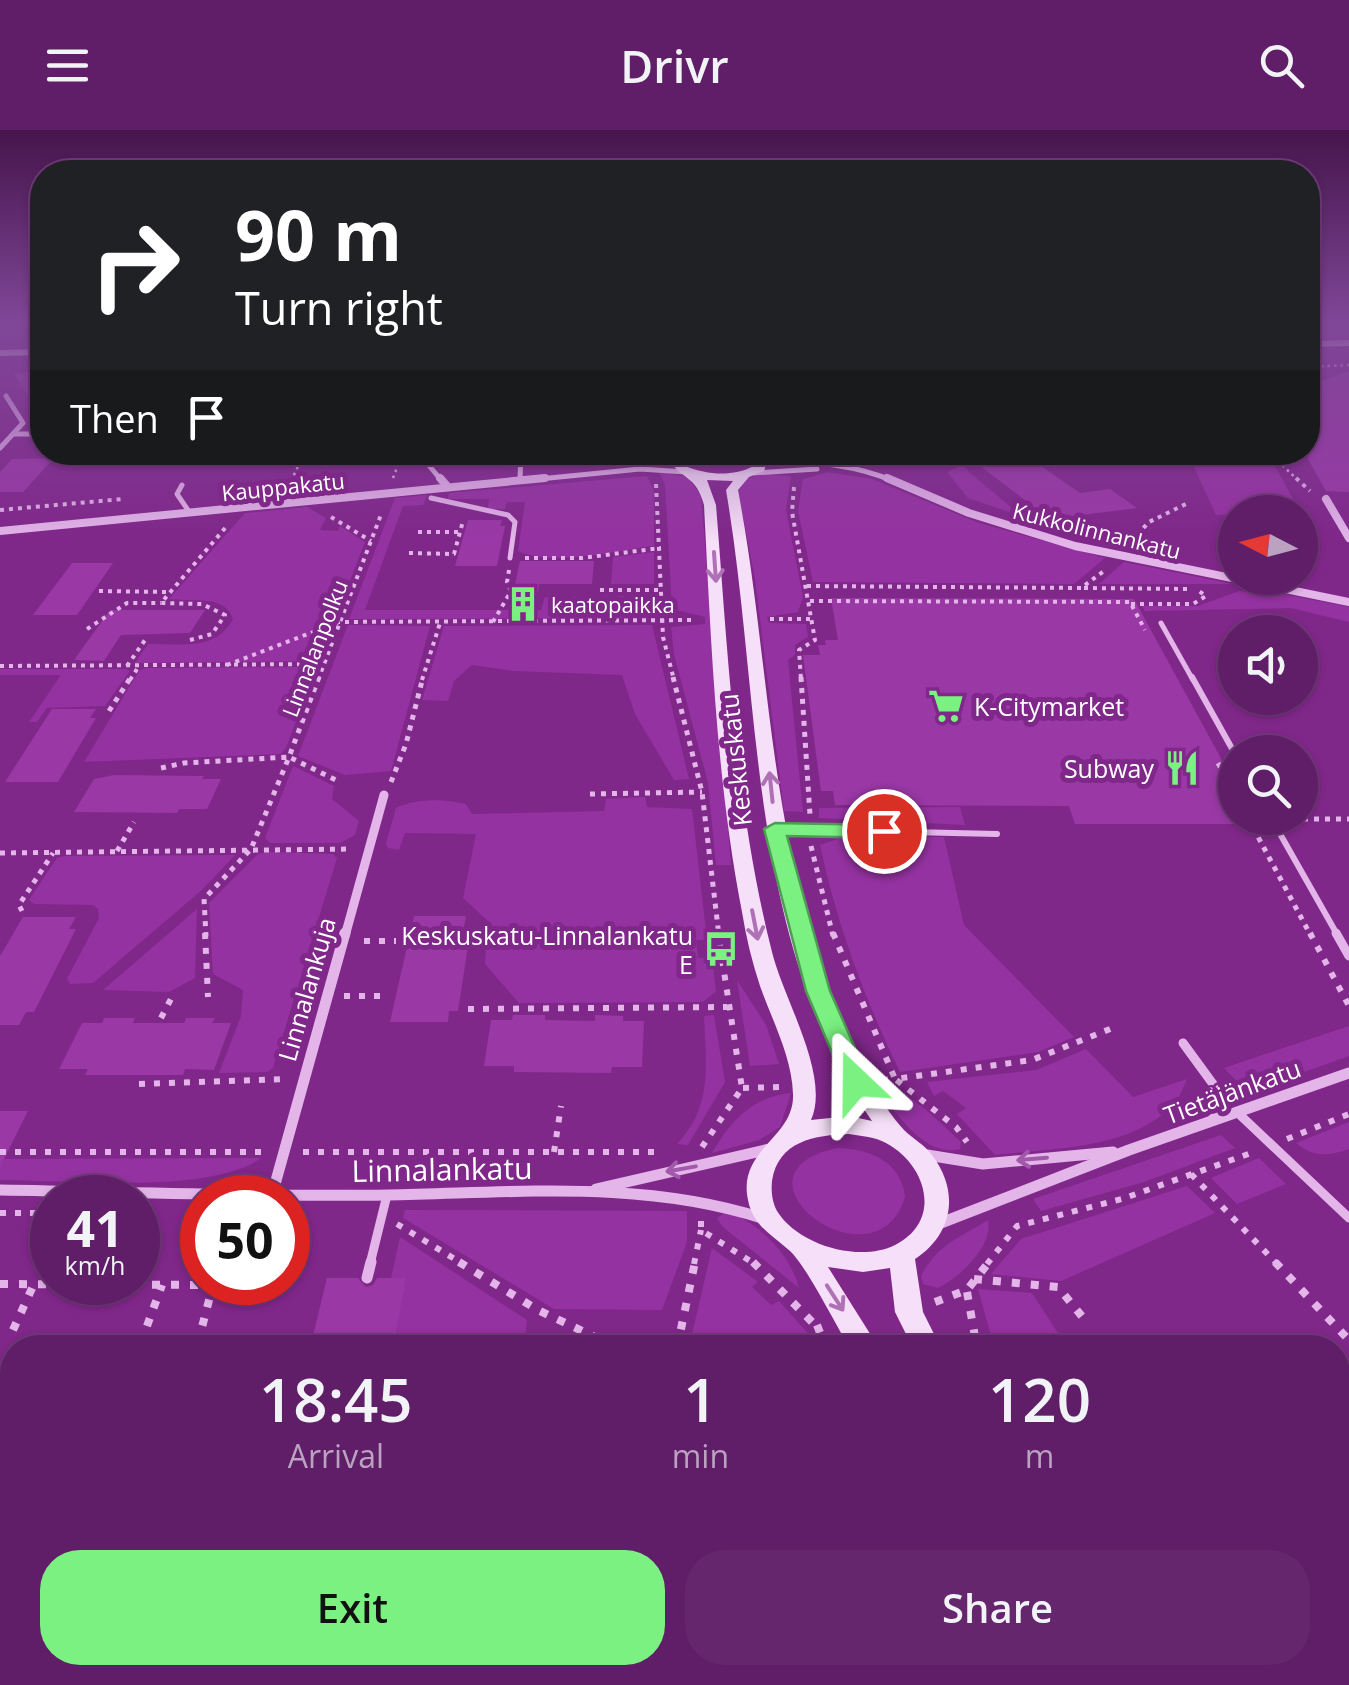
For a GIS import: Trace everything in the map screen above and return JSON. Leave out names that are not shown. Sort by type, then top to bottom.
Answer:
[{"type":"main road","name":"Keskuskatu","points":[[678,465],[705,486],[710,505],[734,810],[756,935],[774,1000],[806,1087],[804,1110],[783,1142]]},
{"type":"main road","points":[[690,473],[746,474],[760,465]]},
{"type":"main road","name":"Keskuskatu","points":[[746,474],[732,490],[746,568],[775,829],[818,991],[856,1082],[908,1146]]},
{"type":"main road","points":[[803,1250],[841,1260],[902,1254],[920,1243],[932,1226],[939,1192],[933,1173],[908,1146],[849,1125],[822,1126],[783,1142],[765,1162],[759,1199],[769,1220],[803,1250],[858,1335]]},
{"type":"main road","points":[[902,1254],[909,1312],[920,1335]]},
{"type":"street","points":[[0,448],[23,423],[6,397]]},
{"type":"street","points":[[13,434],[30,434]]},
{"type":"street","points":[[429,465],[448,488]]},
{"type":"street","points":[[520,480],[521,465]]},
{"type":"street","name":"Kauppakatu","points":[[570,476],[621,465]]},
{"type":"street","name":"Kukkolinnankatu","points":[[833,465],[858,468],[1005,526],[1122,557],[1349,602]]},
{"type":"street","name":"Kauppakatu","points":[[0,531],[650,468],[690,473]]},
{"type":"street","name":"Kukkolinnankatu","points":[[746,474],[823,469],[901,485]]},
{"type":"street","points":[[1326,499],[1349,538]]},
{"type":"street","name":"Linnalankuja","points":[[278,1175],[384,794]]},
{"type":"street","name":"Tietäjänkatu","points":[[932,1226],[1129,1150],[1349,1073]]},
{"type":"street","name":"Linnalankatu","points":[[585,1192],[698,1159],[783,1142]]},
{"type":"street","name":"Tietäjänkatu","points":[[908,1146],[983,1164],[1129,1150]]},
{"type":"street","name":"Linnalankatu","points":[[0,1190],[180,1193]]},
{"type":"street","name":"Linnalankatu","points":[[310,1195],[585,1192],[727,1203],[769,1220]]},
{"type":"lane","points":[[182,485],[177,494],[190,512]]},
{"type":"lane","points":[[431,498],[508,515],[514,522],[510,558]]},
{"type":"lane","points":[[1161,623],[1224,735]]},
{"type":"lane","points":[[775,829],[997,834]]},
{"type":"lane","points":[[1281,835],[1349,956]]},
{"type":"lane","points":[[1183,1043],[1202,1063],[1220,1095],[1220,1113],[1192,1130]]},
{"type":"lane","points":[[1239,1114],[1349,1218]]},
{"type":"lane","points":[[367,1278],[387,1195]]},
{"type":"path","points":[[293,486],[292,476],[298,465]]},
{"type":"path","points":[[1284,465],[1303,487],[1326,499]]},
{"type":"path","points":[[0,1152],[554,1152],[698,1159],[742,1088],[727,1007],[702,792],[667,658],[662,622],[659,491],[650,468]]},
{"type":"path","points":[[796,474],[792,512],[807,586],[1194,589],[1206,596],[1193,604],[810,601]]},
{"type":"path","name":"Linnalanpolku","points":[[252,848],[388,497]]},
{"type":"path","points":[[1081,588],[1122,557],[1134,536],[1149,522],[1190,502]]},
{"type":"path","points":[[409,554],[454,554],[466,504]]},
{"type":"path","points":[[329,516],[371,541]]},
{"type":"path","points":[[162,602],[235,519]]},
{"type":"path","points":[[418,532],[460,532]]},
{"type":"path","points":[[493,623],[511,591],[507,582],[510,558],[571,558],[661,548]]},
{"type":"path","points":[[600,590],[662,590]]},
{"type":"path","points":[[99,591],[170,592]]},
{"type":"path","points":[[87,629],[127,604],[202,604],[222,610],[225,615],[220,628],[190,640]]},
{"type":"path","points":[[1131,604],[1150,639]]},
{"type":"path","points":[[768,620],[812,619]]},
{"type":"path","points":[[227,665],[339,622],[702,620]]},
{"type":"path","points":[[384,794],[401,762],[428,653],[440,622]]},
{"type":"path","points":[[127,666],[145,640]]},
{"type":"path","points":[[0,666],[323,664]]},
{"type":"path","points":[[109,711],[140,666]]},
{"type":"path","points":[[161,768],[289,758],[340,782]]},
{"type":"path","points":[[1216,760],[1218,764]]},
{"type":"path","points":[[590,794],[702,792]]},
{"type":"path","points":[[1318,818],[1349,818]]},
{"type":"path","points":[[118,851],[134,822]]},
{"type":"path","points":[[1257,835],[1349,1006]]},
{"type":"path","points":[[208,997],[204,899],[252,848]]},
{"type":"path","points":[[0,852],[368,849]]},
{"type":"path","points":[[22,911],[19,904],[53,853]]},
{"type":"path","points":[[343,941],[396,941]]},
{"type":"path","points":[[162,1018],[172,996]]},
{"type":"path","points":[[327,996],[381,996]]},
{"type":"path","points":[[468,1010],[727,1007]]},
{"type":"path","points":[[895,1079],[1032,1060],[1116,1027]]},
{"type":"path","points":[[139,1084],[304,1079]]},
{"type":"path","points":[[554,1152],[561,1106]]},
{"type":"path","points":[[909,1312],[967,1290],[1018,1226],[1122,1199],[1349,1114]]},
{"type":"path","points":[[1192,1174],[1345,1335]]},
{"type":"path","points":[[680,1335],[701,1230],[698,1200]]},
{"type":"path","points":[[0,1213],[30,1213]]},
{"type":"path","points":[[380,1214],[538,1310],[591,1335]]},
{"type":"path","points":[[701,1230],[754,1262],[815,1325],[819,1335]]},
{"type":"path","points":[[974,1279],[1058,1287],[1085,1320]]},
{"type":"path","points":[[0,1284],[30,1284]]},
{"type":"path","points":[[147,1326],[162,1285],[213,1285],[202,1327]]},
{"type":"path","points":[[967,1290],[976,1335]]},
{"type":"path","points":[[12,1330],[30,1292]]},
{"type":"path","points":[[815,1325],[849,1319]]},
{"type":"shaded area","points":[[962,465],[1021,516],[968,498],[947,472]]},
{"type":"shaded area","points":[[1193,465],[1275,466],[1291,495],[1218,495],[1218,515]]},
{"type":"shaded area","points":[[658,471],[687,477],[701,495],[731,865],[716,865],[708,783],[674,654],[671,627],[705,624],[705,617],[672,609],[665,484]]},
{"type":"shaded area","points":[[828,472],[872,479],[979,523],[1105,558],[1074,584],[813,582],[798,511],[803,479]]},
{"type":"shaded area","points":[[767,474],[791,476],[786,510],[803,597],[798,612],[767,617],[769,623],[806,624],[808,637],[795,645],[795,655],[788,660],[803,812],[784,811],[755,579],[738,490],[748,478]]},
{"type":"shaded area","points":[[647,476],[654,491],[654,546],[584,556],[548,558],[518,551],[525,502],[507,502],[505,509],[488,509],[489,499],[448,499],[449,493]]},
{"type":"shaded area","points":[[427,495],[423,505],[403,506],[365,610],[541,610],[545,597],[648,596],[648,618],[349,619],[395,498]]},
{"type":"shaded area","points":[[307,507],[326,518],[320,530],[338,531],[340,526],[365,542],[319,661],[135,663],[148,644],[197,644],[226,630],[233,619],[222,605],[169,599],[245,513]]},
{"type":"shaded area","points":[[654,552],[654,584],[611,584],[613,557]]},
{"type":"shaded area","points":[[1124,562],[1218,581],[1218,584],[1099,584]]},
{"type":"shaded area","points":[[1228,595],[1288,595],[1349,607],[1349,622],[1291,608],[1145,611],[1142,606],[1198,606]]},
{"type":"shaded area","points":[[348,625],[430,626],[391,771],[345,775],[298,756]]},
{"type":"shaded area","points":[[652,625],[689,779],[674,780],[635,714],[622,675],[514,671],[472,665],[454,681],[448,701],[422,700],[444,626]]},
{"type":"shaded area","points":[[307,667],[315,671],[281,754],[84,762],[139,671],[146,668]]},
{"type":"shaded area","points":[[0,669],[130,671],[105,706],[47,708],[37,722],[29,722],[61,675],[0,675]]},
{"type":"shaded area","points":[[293,766],[334,786],[332,799],[359,821],[355,835],[340,843],[270,843],[265,838]]},
{"type":"shaded area","points":[[645,797],[647,807],[692,809],[707,940],[696,940],[698,958],[712,958],[716,991],[703,1002],[519,1003],[485,964],[488,921],[463,898],[476,834],[405,833],[399,850],[388,848],[386,843],[396,808],[413,802],[440,800],[466,804],[472,814],[604,811],[606,799]]},
{"type":"shaded area","points":[[960,807],[965,825],[819,818],[819,808]]},
{"type":"shaded area","points":[[846,836],[944,837],[964,925],[1074,1037],[1038,1052],[900,1072],[853,960],[820,845]]},
{"type":"shaded area","points":[[258,854],[333,854],[337,858],[273,1068],[267,1072],[219,1073],[241,1016],[243,990],[213,974],[209,903]]},
{"type":"shaded area","points":[[235,855],[203,889],[93,983],[70,984],[67,979],[99,918],[98,909],[93,905],[34,904],[29,900],[57,858],[64,856]]},
{"type":"shaded area","points":[[197,909],[195,978],[169,992],[103,990]]},
{"type":"shaded area","points":[[737,980],[766,1025],[779,1064],[750,1066]]},
{"type":"shaded area","points":[[714,1015],[725,1082],[688,1145],[677,1144],[689,1130],[702,1100],[706,1067],[704,1016]]},
{"type":"shaded area","points":[[1349,1026],[1349,1056],[1247,1092],[1224,1068]]},
{"type":"shaded area","points":[[1086,1049],[1133,1097],[1187,1079],[1172,1106],[1134,1131],[1089,1144],[995,1155],[957,1114],[966,1108],[943,1091],[934,1096],[927,1082],[1036,1070]]},
{"type":"shaded area","points":[[888,1086],[927,1111],[961,1142],[960,1149],[947,1150],[924,1141],[878,1092]]},
{"type":"shaded area","points":[[791,1093],[780,1127],[759,1140],[712,1153],[744,1112],[766,1099]]},
{"type":"shaded area","points":[[1349,1122],[1349,1149],[1322,1154],[1296,1143]]},
{"type":"shaded area","points":[[1221,1135],[1235,1148],[1144,1182],[1041,1211],[1033,1199]]},
{"type":"shaded area","points":[[837,1148],[872,1154],[897,1174],[905,1197],[889,1224],[865,1234],[839,1231],[815,1219],[798,1201],[792,1180],[804,1162]]},
{"type":"shaded area","points":[[261,1158],[238,1170],[217,1175],[180,1175],[180,1180],[160,1182],[160,1175],[30,1175],[30,1181],[0,1180],[0,1159]]},
{"type":"shaded area","points":[[1259,1158],[1286,1184],[1237,1204],[1211,1178]]},
{"type":"shaded area","points":[[1187,1186],[1215,1213],[1061,1281],[991,1274],[1021,1239]]},
{"type":"shaded area","points":[[405,1210],[687,1211],[687,1242],[662,1310],[554,1309],[403,1218]]},
{"type":"shaded area","points":[[727,1211],[772,1242],[789,1263],[799,1288],[723,1227],[717,1218]]},
{"type":"shaded area","points":[[988,1220],[986,1240],[965,1269],[938,1288],[923,1284],[921,1276],[935,1256]]},
{"type":"shaded area","points":[[400,1237],[527,1320],[525,1335],[395,1335],[405,1279],[391,1278]]},
{"type":"shaded area","points":[[712,1248],[758,1282],[752,1287],[771,1305],[779,1301],[809,1335],[692,1335]]},
{"type":"shaded area","points":[[978,1289],[1032,1293],[1059,1335],[991,1335]]},
{"type":"building","points":[[1320,397],[1349,397],[1349,492],[1326,491],[1311,465],[1320,465]]},
{"type":"building","points":[[12,459],[30,459],[30,465],[48,465],[23,492],[0,492],[0,472]]},
{"type":"building","points":[[979,465],[1040,465],[1080,493],[1110,489],[1137,508],[1050,519]]},
{"type":"building","points":[[468,520],[502,520],[500,526],[505,526],[497,566],[455,566]]},
{"type":"building","points":[[520,561],[594,561],[592,584],[539,584],[535,608],[510,608]]},
{"type":"building","points":[[72,563],[113,563],[77,615],[33,615]]},
{"type":"building","points":[[831,598],[1134,599],[1218,753],[1218,824],[1075,824],[1069,806],[835,805],[833,791],[821,791],[803,655],[820,655],[818,645],[826,645],[825,640],[838,640]]},
{"type":"building","points":[[110,610],[205,610],[190,633],[121,635],[104,661],[74,660]]},
{"type":"building","points":[[52,709],[96,709],[90,718],[96,718],[58,782],[5,782]]},
{"type":"building","points":[[114,775],[221,779],[207,809],[179,809],[177,813],[74,812],[94,779]]},
{"type":"building","points":[[414,916],[466,916],[464,927],[471,927],[458,1011],[449,1011],[448,1022],[390,1022]]},
{"type":"building","points":[[23,917],[76,917],[69,929],[76,929],[34,1012],[26,1012],[19,1025],[0,1025],[0,956]]},
{"type":"building","points":[[513,1015],[595,1021],[595,1015],[623,1016],[623,1021],[644,1021],[642,1067],[612,1067],[611,1073],[514,1072],[514,1066],[484,1066],[491,1020],[512,1020]]},
{"type":"building","points":[[104,1018],[135,1018],[133,1023],[184,1023],[186,1018],[215,1018],[212,1023],[231,1023],[214,1070],[185,1069],[183,1075],[85,1075],[88,1069],[59,1069],[82,1023],[102,1023]]},
{"type":"building","points":[[0,1111],[28,1111],[0,1167]]},
{"type":"building","points":[[327,1278],[358,1278],[366,1287],[377,1278],[406,1278],[395,1335],[313,1335]]},
{"type":"place","name":"kaatopaikka","points":[[523,604]]},
{"type":"place","name":"K-Citymarket","points":[[946,706]]},
{"type":"place","name":"Subway","points":[[1182,768]]},
{"type":"place","name":"Keskuskatu-Linnalankatu E","points":[[721,949]]},
{"type":"route","points":[[856,1082],[818,991],[775,829],[884,831]]}]
